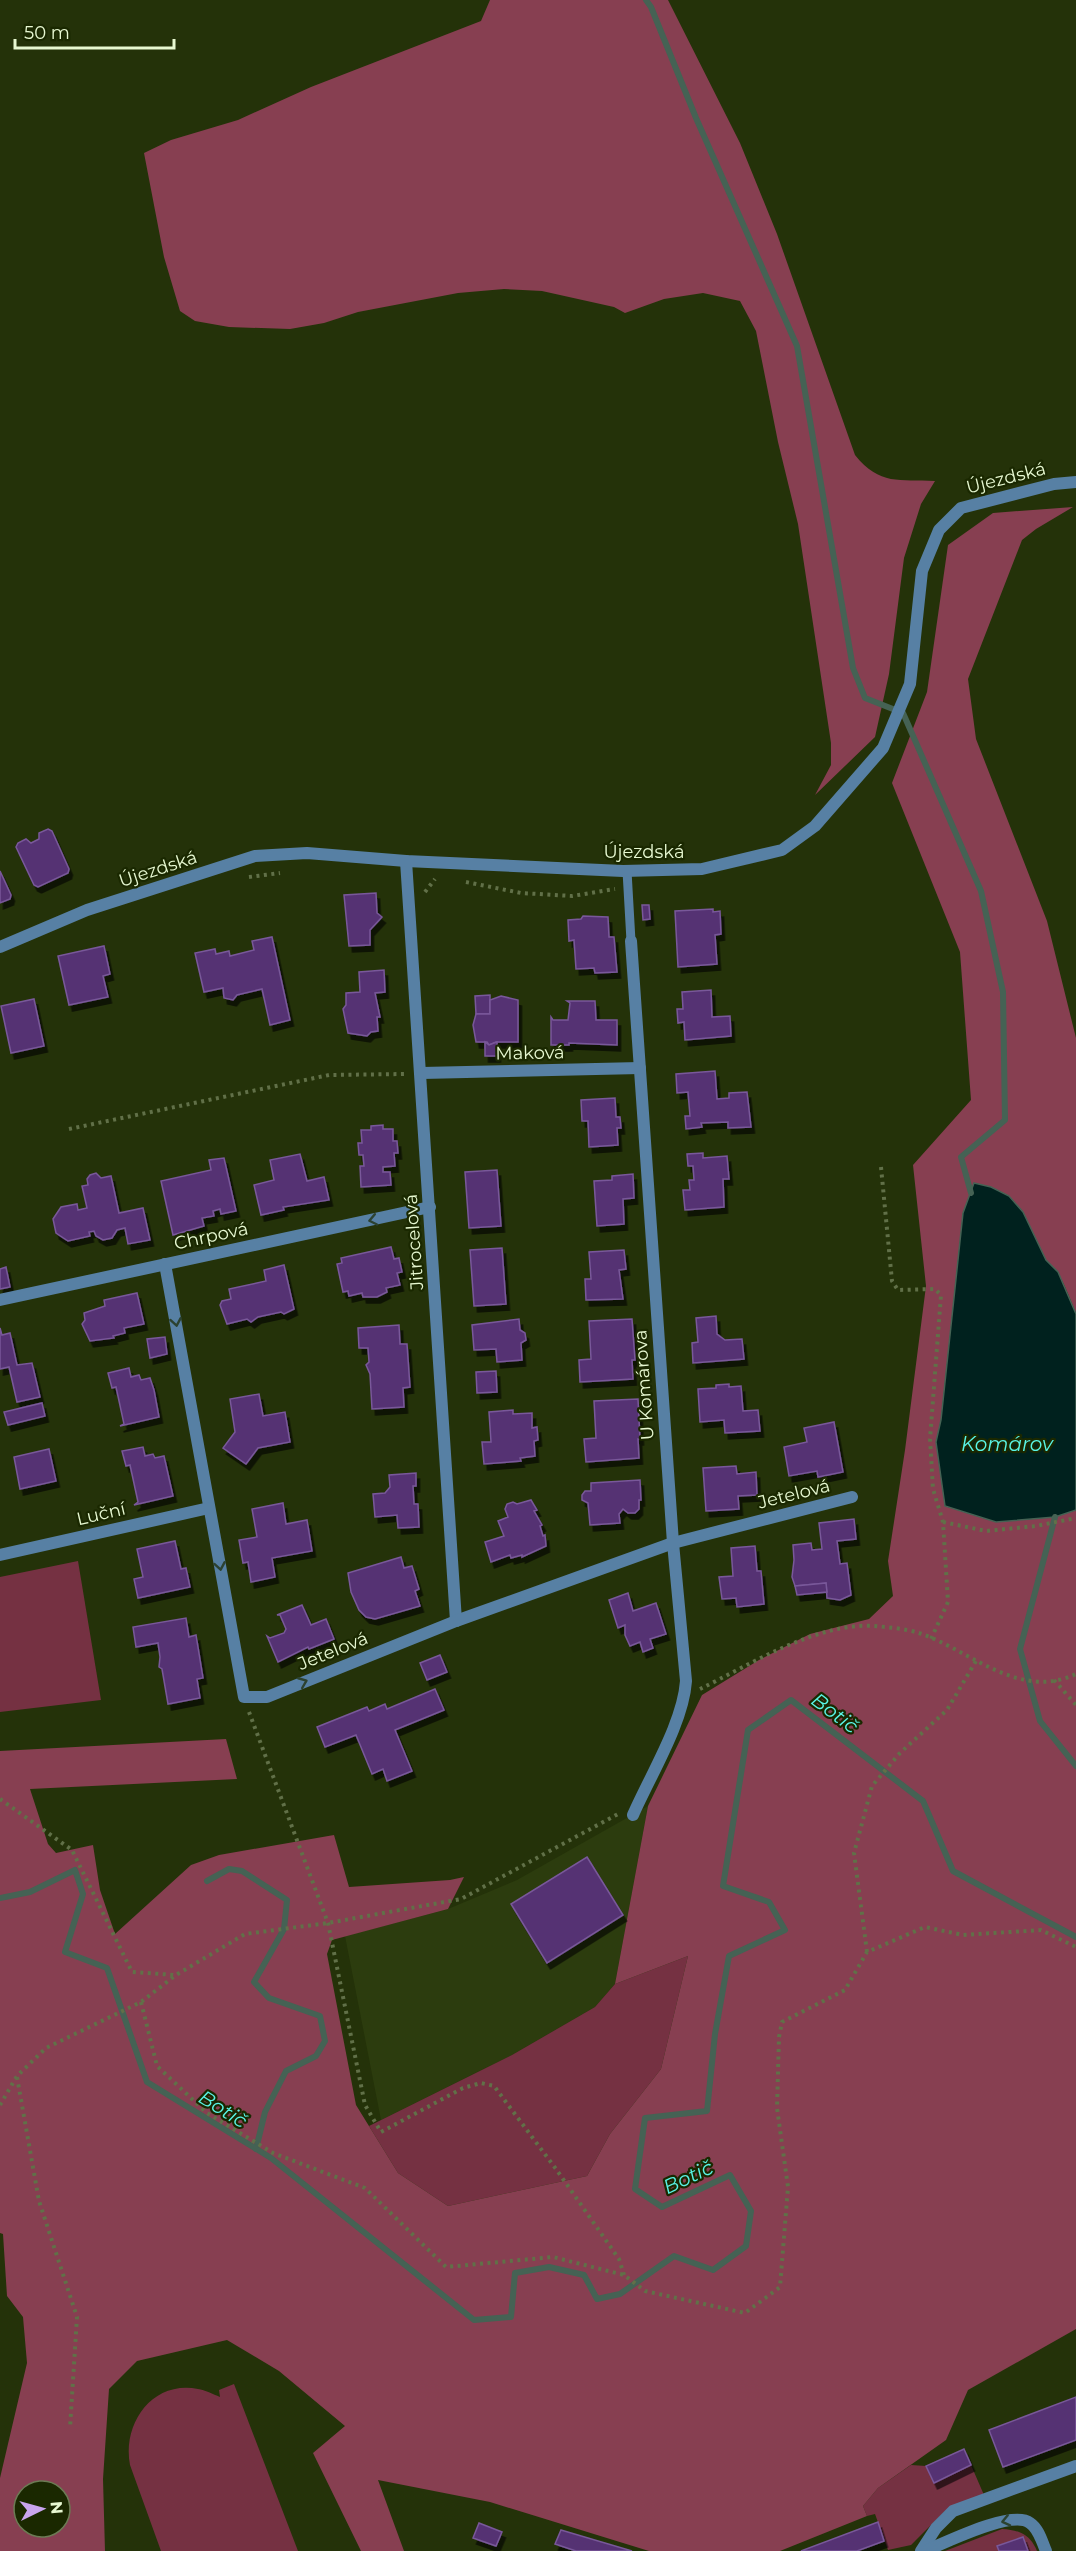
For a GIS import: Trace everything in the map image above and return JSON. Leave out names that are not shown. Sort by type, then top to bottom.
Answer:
[{"type":"street","name":"Újezdská","points":[[0,947],[87,910],[255,856],[307,853],[406,861],[627,871],[702,869],[782,850],[815,826],[883,748],[910,684],[922,571],[939,530],[961,508],[1054,484],[1076,482]]},
{"type":"street","name":"Jitrocelová","points":[[406,861],[422,1073],[456,1621]]},
{"type":"street","name":"U Komárova","points":[[631,941],[673,1543],[686,1680],[685,1696],[676,1722],[633,1815]]},
{"type":"street","name":"Maková","points":[[422,1073],[640,1068]]},
{"type":"street","name":"Chrpová","points":[[0,1300],[430,1207]]},
{"type":"street","points":[[165,1264],[244,1697]]},
{"type":"street","name":"Jetelová","points":[[244,1697],[267,1697],[456,1621],[673,1543],[852,1497]]},
{"type":"street","name":"Luční","points":[[0,1555],[209,1508]]},
{"type":"street","points":[[923,2551],[936,2528],[953,2511],[1076,2466]]},
{"type":"street","points":[[923,2551],[1014,2518],[1029,2522],[1039,2533],[1046,2551]]},
{"type":"lane","points":[[627,871],[631,941]]},
{"type":"path","points":[[238,880],[282,873]]},
{"type":"path","points":[[424,902],[429,884],[435,878],[444,879]]},
{"type":"path","points":[[464,881],[521,893],[572,896],[628,888]]},
{"type":"path","points":[[69,1129],[329,1075],[422,1073]]},
{"type":"path","points":[[881,1167],[892,1281],[898,1290],[935,1289],[941,1295],[930,1439],[933,1488],[943,1522],[948,1602],[930,1639]]},
{"type":"path","points":[[943,1522],[986,1531],[1036,1526],[1076,1518]]},
{"type":"path","points":[[685,1696],[799,1642],[841,1629],[873,1626],[919,1633],[1012,1678],[1036,1682],[1076,1674]]},
{"type":"path","points":[[867,1952],[854,1853],[872,1786],[947,1710],[976,1661]]},
{"type":"path","points":[[1053,1680],[1076,1705]]},
{"type":"path","points":[[244,1697],[328,1923],[365,2105],[381,2132],[463,2088],[482,2084],[494,2086],[619,2259],[624,2275]]},
{"type":"path","points":[[0,1799],[72,1850],[132,1972],[176,1975]]},
{"type":"path","points":[[0,2105],[17,2076],[45,2048],[141,2002],[176,1975],[245,1934],[328,1923],[461,1899],[639,1802]]},
{"type":"path","points":[[141,2002],[157,2066],[207,2113],[273,2153],[366,2187],[446,2267],[553,2258],[624,2275],[645,2291],[745,2313],[780,2287],[788,2187],[777,2108],[779,2037],[782,2022],[845,1990],[867,1952],[925,1927],[963,1935],[1041,1930],[1076,1947]]},
{"type":"path","points":[[17,2076],[39,2201],[77,2318],[70,2428]]},
{"type":"shaded area","points":[[490,0],[668,0],[740,143],[777,234],[855,455],[873,472],[891,479],[935,481],[921,504],[904,558],[889,674],[875,737],[815,795],[831,765],[831,743],[798,524],[778,442],[756,331],[740,301],[703,293],[664,299],[625,313],[614,307],[542,291],[504,289],[458,293],[358,312],[324,323],[290,329],[229,327],[195,321],[180,311],[164,257],[144,153],[171,140],[238,120],[311,87],[481,21]]},
{"type":"shaded area","points":[[1073,507],[1022,540],[968,679],[976,739],[1047,921],[1076,1038],[1076,1314],[1062,1280],[1044,1257],[1020,1210],[1002,1194],[974,1183],[963,1213],[941,1420],[936,1442],[1055,1517],[1076,1510],[1076,2329],[968,2390],[946,2440],[878,2488],[863,2506],[867,2516],[780,2551],[649,2551],[490,2502],[378,2480],[404,2551],[361,2551],[313,2453],[345,2426],[279,2371],[227,2340],[137,2361],[109,2389],[103,2479],[105,2551],[0,2551],[0,2478],[27,2363],[23,2317],[7,2296],[3,2234],[0,2233],[0,1751],[226,1739],[237,1779],[30,1789],[48,1844],[56,1853],[93,1845],[100,1890],[115,1934],[191,1865],[219,1855],[334,1835],[349,1887],[464,1877],[448,1909],[332,1940],[327,1954],[356,2105],[398,2173],[448,2206],[587,2176],[610,2134],[661,2069],[688,1956],[615,1984],[648,1806],[702,1695],[759,1660],[810,1634],[869,1619],[893,1596],[888,1561],[926,1286],[913,1165],[971,1100],[960,952],[892,783],[927,692],[948,545],[993,513]]},
{"type":"shaded area","points":[[78,1561],[101,1700],[0,1712],[0,1577]]},
{"type":"shaded area","points":[[648,1806],[615,1984],[595,2007],[512,2055],[381,2120],[345,1936],[448,1909],[517,1880]]},
{"type":"shaded area","points":[[688,1956],[661,2069],[610,2134],[587,2176],[448,2206],[398,2173],[369,2126],[512,2055],[595,2007],[615,1984]]},
{"type":"shaded area","points":[[234,2384],[298,2551],[161,2551],[130,2465],[131,2435],[136,2421],[154,2398],[167,2391],[182,2388],[198,2389],[220,2397],[219,2390]]},
{"type":"shaded area","points":[[911,2465],[926,2466],[934,2483],[971,2465],[984,2495],[945,2511],[911,2545],[888,2550],[875,2514],[867,2516],[863,2506],[878,2488]]},
{"type":"shaded area","points":[[1002,2529],[1014,2530],[1023,2534],[1037,2551],[945,2551]]},
{"type":"water","name":"Komárov","points":[[974,1183],[991,1187],[1009,1196],[1023,1212],[1046,1260],[1058,1272],[1076,1314],[1076,1510],[1055,1517],[996,1522],[945,1506],[936,1442],[941,1420],[963,1213]]},
{"type":"building","points":[[48,829],[52,831],[69,869],[68,873],[38,887],[34,885],[16,847],[18,843],[26,839],[31,843],[39,839],[39,833]]},
{"type":"building","points":[[0,871],[11,895],[10,899],[0,903]]},
{"type":"building","points":[[376,893],[377,913],[382,917],[370,930],[370,945],[349,946],[344,895]]},
{"type":"building","points":[[642,905],[649,905],[650,919],[643,920]]},
{"type":"building","points":[[713,909],[713,912],[720,911],[721,934],[715,935],[717,964],[678,967],[675,911]]},
{"type":"building","points":[[583,916],[608,917],[609,937],[614,937],[617,972],[595,973],[594,968],[576,969],[574,940],[569,941],[568,920],[581,919]]},
{"type":"building","points":[[272,937],[290,1020],[270,1025],[262,989],[237,995],[233,1000],[224,998],[223,988],[204,992],[195,953],[215,949],[216,954],[229,951],[230,956],[254,950],[252,941]]},
{"type":"building","points":[[104,946],[110,974],[103,976],[108,997],[69,1005],[58,956]]},
{"type":"building","points":[[384,970],[385,992],[375,993],[380,1017],[377,1017],[378,1031],[371,1032],[367,1036],[348,1033],[343,1009],[346,1005],[346,993],[360,992],[359,972]]},
{"type":"building","points":[[711,990],[712,1017],[730,1016],[731,1036],[685,1040],[684,1022],[678,1023],[677,1009],[683,1009],[682,992]]},
{"type":"building","points":[[490,995],[490,1014],[476,1014],[475,996]]},
{"type":"building","points":[[501,996],[518,1000],[518,1042],[496,1042],[489,1045],[487,1042],[476,1042],[473,1025],[476,1014],[490,1014],[490,1000]]},
{"type":"building","points":[[34,999],[44,1046],[11,1053],[1,1006]]},
{"type":"building","points":[[567,1001],[595,1001],[596,1020],[617,1020],[617,1045],[569,1043],[569,1045],[551,1045],[551,1017],[553,1020],[568,1020],[570,1003]]},
{"type":"building","points":[[485,1042],[489,1045],[497,1042],[497,1056],[485,1056]]},
{"type":"building","points":[[715,1071],[717,1099],[729,1098],[729,1093],[747,1092],[751,1127],[728,1128],[728,1122],[701,1123],[702,1127],[686,1129],[685,1116],[690,1116],[688,1092],[677,1093],[676,1074]]},
{"type":"building","points":[[615,1098],[616,1117],[620,1117],[621,1128],[617,1128],[618,1145],[589,1147],[588,1121],[582,1121],[581,1100]]},
{"type":"building","points":[[383,1125],[383,1129],[393,1129],[393,1141],[397,1141],[398,1153],[394,1153],[395,1166],[383,1167],[383,1172],[390,1172],[391,1185],[361,1187],[360,1166],[364,1166],[363,1155],[359,1155],[358,1143],[362,1143],[361,1130],[371,1130],[371,1126]]},
{"type":"building","points":[[703,1153],[703,1158],[727,1156],[729,1179],[723,1179],[724,1207],[685,1210],[683,1190],[690,1190],[689,1180],[694,1180],[693,1166],[688,1166],[687,1154]]},
{"type":"building","points":[[300,1154],[307,1181],[324,1177],[329,1200],[283,1207],[284,1210],[261,1215],[254,1185],[274,1180],[270,1160]]},
{"type":"building","points":[[224,1158],[236,1211],[221,1214],[220,1209],[213,1211],[214,1216],[202,1218],[204,1226],[173,1235],[161,1181],[211,1170],[209,1160]]},
{"type":"building","points":[[497,1170],[501,1226],[469,1228],[465,1172]]},
{"type":"building","points":[[96,1173],[101,1178],[111,1176],[119,1213],[143,1208],[150,1240],[128,1244],[125,1228],[117,1230],[112,1238],[103,1240],[96,1236],[94,1231],[89,1232],[90,1236],[68,1241],[56,1233],[53,1219],[61,1207],[77,1204],[78,1210],[87,1208],[82,1186],[88,1185],[87,1179]]},
{"type":"building","points":[[633,1174],[634,1198],[623,1199],[624,1224],[597,1226],[594,1181],[612,1180],[612,1176]]},
{"type":"building","points":[[391,1247],[394,1259],[399,1258],[402,1272],[397,1273],[400,1285],[386,1288],[387,1292],[377,1297],[363,1297],[362,1293],[349,1296],[348,1291],[343,1292],[337,1264],[342,1263],[341,1258]]},
{"type":"building","points":[[502,1248],[506,1304],[474,1306],[470,1250]]},
{"type":"building","points":[[624,1250],[626,1269],[619,1270],[623,1299],[586,1300],[585,1279],[591,1279],[589,1252]]},
{"type":"building","points":[[284,1265],[294,1309],[284,1314],[281,1312],[258,1317],[251,1322],[247,1319],[227,1324],[220,1305],[222,1301],[231,1299],[229,1289],[266,1281],[264,1270]]},
{"type":"building","points":[[6,1267],[10,1287],[0,1289],[0,1269]]},
{"type":"building","points":[[137,1293],[144,1324],[124,1328],[125,1333],[113,1336],[114,1338],[90,1341],[82,1324],[85,1320],[84,1313],[105,1306],[104,1300]]},
{"type":"building","points":[[716,1316],[717,1334],[725,1340],[742,1339],[744,1359],[693,1363],[692,1343],[698,1342],[696,1318]]},
{"type":"building","points":[[519,1319],[520,1330],[525,1333],[526,1340],[521,1343],[522,1360],[497,1362],[496,1349],[474,1350],[472,1325]]},
{"type":"building","points":[[632,1319],[635,1360],[632,1360],[633,1379],[580,1382],[579,1360],[591,1359],[589,1321]]},
{"type":"building","points":[[399,1325],[400,1344],[407,1344],[410,1387],[403,1388],[404,1407],[372,1409],[370,1374],[366,1365],[369,1362],[368,1348],[359,1348],[358,1328]]},
{"type":"building","points":[[0,1328],[2,1335],[10,1333],[17,1365],[32,1363],[40,1397],[17,1402],[9,1367],[0,1369]]},
{"type":"building","points":[[165,1337],[167,1354],[150,1358],[147,1339]]},
{"type":"building","points":[[129,1368],[131,1377],[139,1375],[141,1380],[150,1378],[159,1417],[120,1426],[124,1424],[116,1387],[112,1388],[108,1373]]},
{"type":"building","points":[[496,1371],[497,1392],[477,1393],[476,1372]]},
{"type":"building","points":[[729,1384],[729,1387],[741,1386],[743,1411],[758,1410],[760,1431],[725,1433],[724,1420],[700,1422],[698,1389],[716,1388],[716,1385]]},
{"type":"building","points":[[259,1394],[263,1416],[285,1412],[290,1442],[258,1448],[246,1464],[223,1448],[235,1432],[230,1399]]},
{"type":"building","points":[[638,1399],[639,1458],[586,1462],[584,1439],[596,1438],[594,1401]]},
{"type":"building","points":[[42,1403],[45,1416],[8,1425],[4,1412]]},
{"type":"building","points":[[513,1410],[513,1414],[532,1413],[532,1428],[537,1427],[538,1440],[534,1441],[535,1456],[520,1458],[521,1461],[484,1464],[482,1442],[491,1442],[489,1412]]},
{"type":"building","points":[[834,1422],[843,1472],[818,1477],[817,1471],[789,1476],[784,1447],[807,1442],[804,1428]]},
{"type":"building","points":[[143,1447],[145,1456],[153,1454],[155,1458],[164,1456],[173,1496],[134,1505],[138,1502],[130,1465],[126,1466],[122,1451]]},
{"type":"building","points":[[49,1449],[56,1481],[20,1489],[14,1457]]},
{"type":"building","points":[[736,1466],[737,1474],[756,1472],[757,1495],[738,1496],[739,1509],[706,1511],[703,1468]]},
{"type":"building","points":[[416,1473],[416,1486],[413,1486],[414,1504],[418,1504],[419,1527],[398,1528],[397,1515],[375,1517],[373,1494],[385,1493],[390,1487],[389,1475]]},
{"type":"building","points":[[640,1480],[641,1500],[639,1500],[639,1509],[635,1513],[628,1513],[623,1509],[619,1514],[620,1523],[590,1525],[588,1503],[582,1500],[582,1495],[585,1491],[591,1491],[591,1483]]},
{"type":"building","points":[[531,1500],[542,1525],[540,1526],[543,1536],[545,1535],[546,1546],[522,1557],[522,1555],[511,1558],[510,1555],[491,1562],[485,1542],[504,1536],[498,1521],[508,1517],[505,1509],[507,1504]]},
{"type":"building","points":[[283,1503],[286,1524],[307,1520],[312,1551],[272,1558],[275,1577],[251,1582],[248,1562],[243,1563],[239,1540],[257,1537],[252,1509]]},
{"type":"building","points":[[854,1519],[856,1539],[837,1541],[840,1564],[847,1563],[851,1595],[840,1600],[827,1598],[826,1583],[795,1586],[792,1577],[793,1545],[811,1543],[812,1550],[822,1549],[819,1523]]},
{"type":"building","points":[[175,1541],[181,1569],[186,1568],[190,1587],[138,1598],[134,1579],[143,1577],[137,1549]]},
{"type":"building","points":[[755,1546],[757,1571],[761,1571],[764,1604],[737,1607],[736,1598],[722,1599],[719,1577],[733,1576],[731,1548]]},
{"type":"building","points":[[401,1557],[404,1568],[412,1566],[419,1589],[415,1591],[420,1606],[375,1619],[366,1617],[359,1610],[351,1592],[348,1573]]},
{"type":"building","points":[[826,1583],[827,1592],[797,1595],[795,1586]]},
{"type":"building","points":[[628,1593],[633,1611],[656,1603],[666,1634],[650,1639],[653,1648],[643,1652],[640,1642],[630,1646],[625,1635],[625,1625],[618,1628],[609,1600]]},
{"type":"building","points":[[302,1605],[311,1625],[326,1619],[334,1639],[309,1649],[308,1647],[278,1662],[267,1636],[270,1638],[284,1633],[286,1629],[280,1615],[277,1615]]},
{"type":"building","points":[[186,1618],[189,1637],[196,1635],[203,1678],[197,1679],[200,1698],[168,1704],[162,1669],[159,1667],[158,1643],[136,1647],[133,1627]]},
{"type":"building","points":[[440,1655],[447,1672],[427,1680],[420,1663]]},
{"type":"building","points":[[435,1689],[444,1710],[395,1730],[412,1771],[387,1781],[383,1769],[372,1774],[356,1735],[325,1747],[317,1727],[367,1707],[369,1711],[385,1704],[387,1709]]},
{"type":"building","points":[[587,1857],[623,1915],[547,1963],[511,1904]]},
{"type":"building","points":[[1076,2397],[1076,2440],[1003,2467],[989,2430]]},
{"type":"building","points":[[964,2449],[971,2465],[934,2483],[926,2466]]},
{"type":"building","points":[[878,2522],[884,2541],[857,2551],[801,2551]]},
{"type":"building","points":[[479,2523],[502,2532],[496,2546],[473,2538]]},
{"type":"building","points":[[561,2530],[632,2551],[576,2551],[555,2544]]},
{"type":"building","points":[[1023,2537],[1028,2551],[999,2551],[997,2546]]},
{"type":"waterway","points":[[646,0],[797,346],[853,668],[865,698],[903,713],[981,891],[1003,992],[1005,1120],[961,1157],[971,1193]]},
{"type":"waterway","points":[[1055,1517],[1020,1649],[1040,1721],[1076,1766]]},
{"type":"waterway","name":"Botič","points":[[0,1898],[30,1892],[75,1870],[83,1894],[65,1952],[107,1968],[147,2082],[271,2158],[474,2320],[511,2317],[515,2273],[549,2267],[584,2275],[597,2299],[620,2294],[674,2256],[713,2270],[746,2246],[751,2211],[730,2175],[662,2207],[635,2189],[645,2118],[707,2111],[715,2034],[729,1956],[785,1930],[769,1902],[723,1886],[748,1730],[791,1700],[923,1801],[953,1871],[1076,1937]]},
{"type":"waterway","points":[[207,1881],[229,1869],[242,1871],[287,1900],[284,1929],[254,1982],[269,1998],[320,2016],[325,2041],[316,2056],[286,2071],[265,2112],[256,2149]]}]
